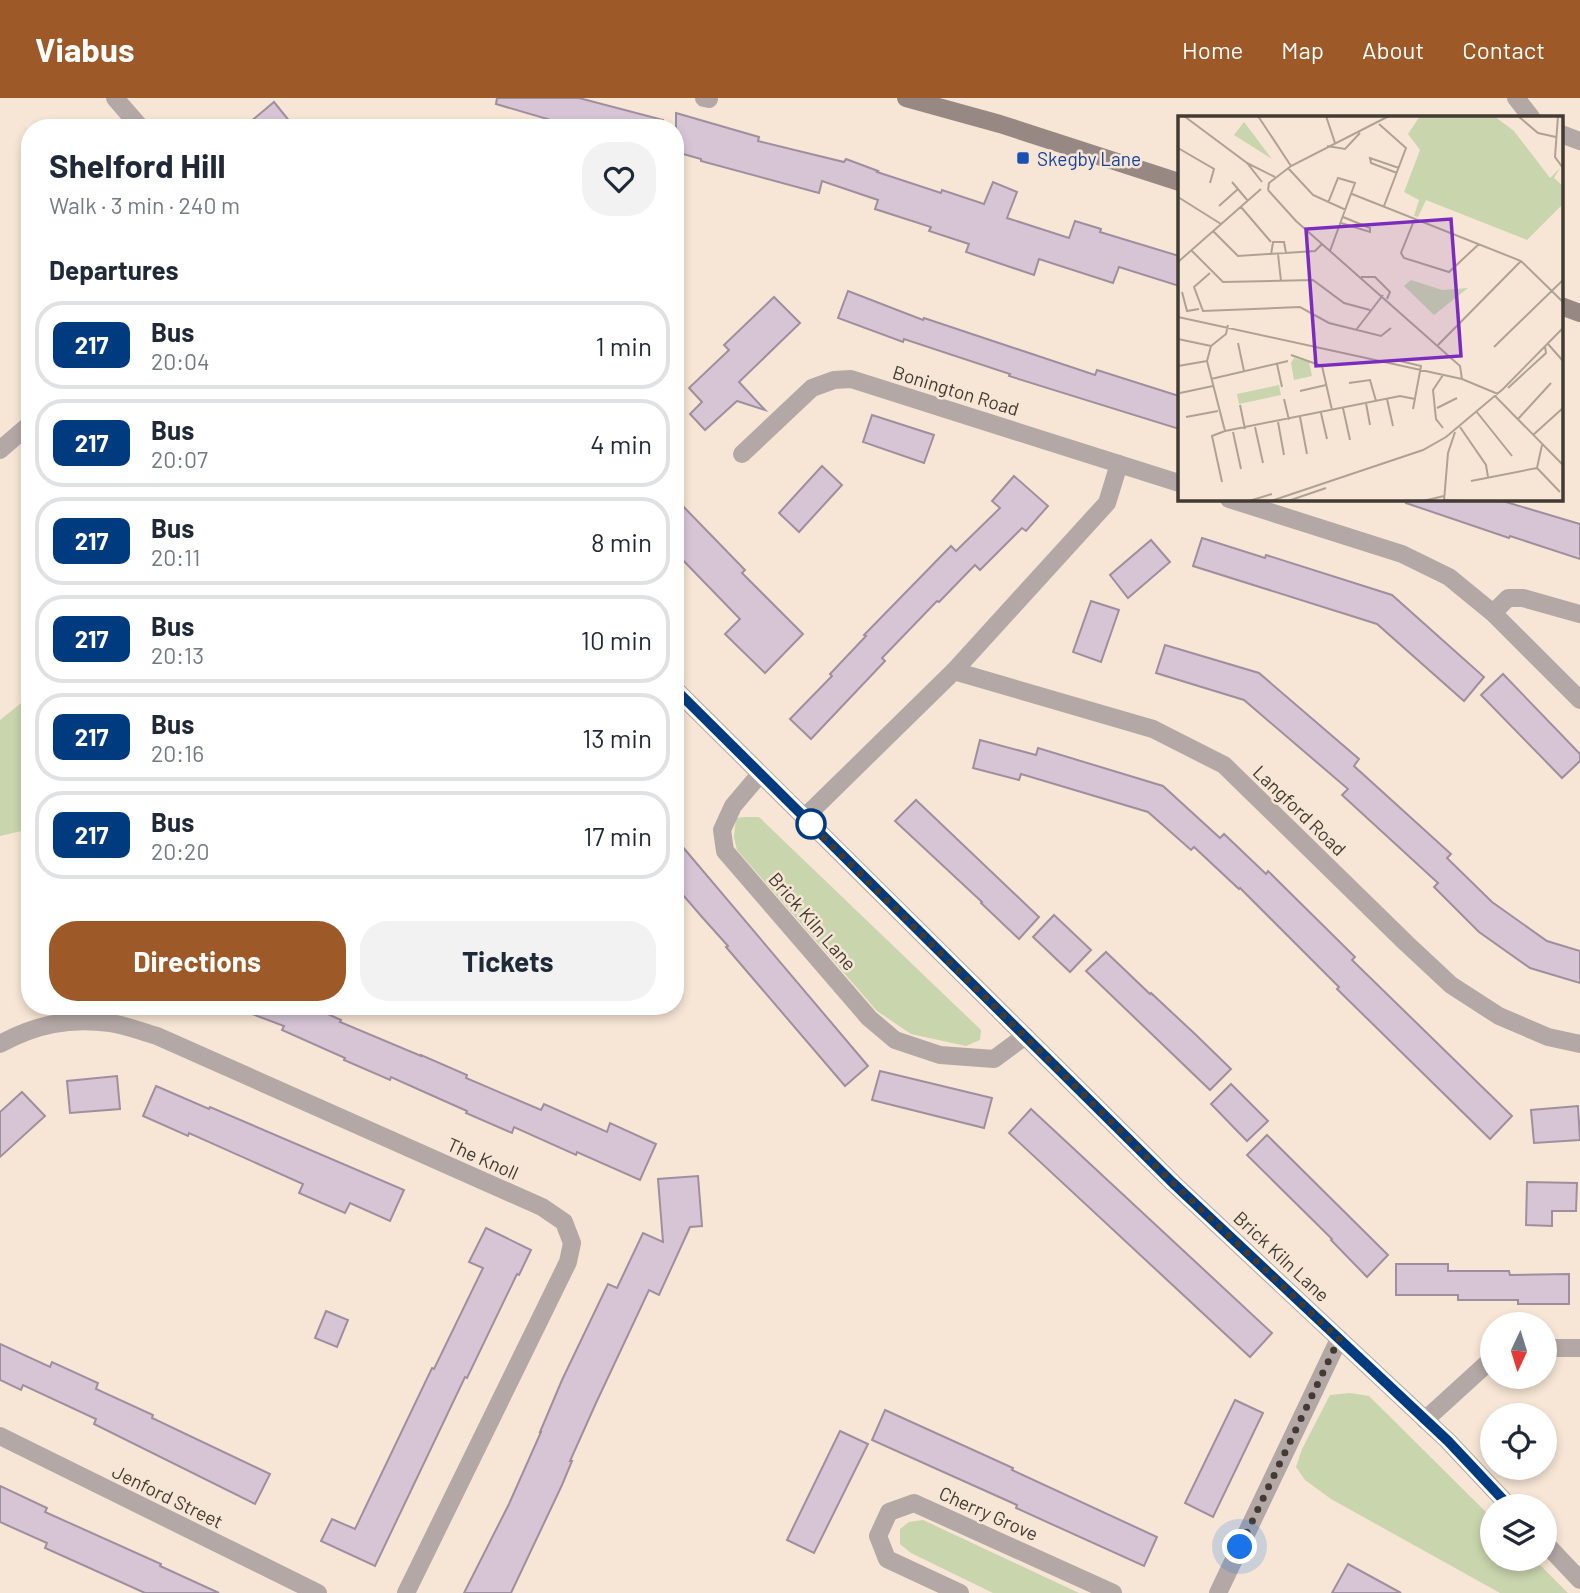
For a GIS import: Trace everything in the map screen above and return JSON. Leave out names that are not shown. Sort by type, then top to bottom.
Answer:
[{"type":"main road","points":[[906,98],[1000,124],[1178,182]]},
{"type":"main road","points":[[1562,306],[1580,313]]},
{"type":"street","points":[[115,98],[133,119]]},
{"type":"street","points":[[1516,98],[1530,116]]},
{"type":"street","points":[[1562,134],[1580,141]]},
{"type":"street","name":"Bonington Road","points":[[742,454],[812,387],[834,380],[851,379],[1178,483]]},
{"type":"street","points":[[0,450],[21,432]]},
{"type":"street","points":[[804,818],[954,671],[1107,503],[1119,464]]},
{"type":"street","points":[[1232,500],[1402,554],[1450,578],[1493,613],[1580,700]]},
{"type":"street","points":[[1493,613],[1508,598],[1523,598],[1580,614]]},
{"type":"street","name":"Langford Road","points":[[954,671],[1153,729],[1224,765],[1451,985],[1499,1016],[1548,1037],[1580,1044]]},
{"type":"street","name":"Brick Kiln Lane","points":[[684,698],[1173,1183],[1425,1420],[1497,1494]]},
{"type":"street","name":"Brick Kiln Lane","points":[[760,774],[733,806],[722,831],[725,851],[869,1018],[895,1040],[940,1055],[994,1059],[1025,1036]]},
{"type":"street","name":"The Knoll","points":[[0,1044],[22,1032],[61,1022],[111,1023],[157,1036],[542,1207],[564,1222],[572,1243],[568,1262],[406,1593]]},
{"type":"street","points":[[1218,1593],[1339,1339]]},
{"type":"street","points":[[1558,1348],[1580,1348]]},
{"type":"street","points":[[1425,1420],[1480,1370]]},
{"type":"street","name":"Jenford Street","points":[[0,1436],[318,1593]]},
{"type":"street","name":"Cherry Grove","points":[[960,1593],[887,1559],[878,1536],[889,1512],[914,1503],[1113,1593]]},
{"type":"street","points":[[1557,1556],[1580,1580]]},
{"type":"green space","points":[[21,703],[21,831],[0,836],[0,720]]},
{"type":"green space","points":[[759,817],[981,1030],[980,1040],[966,1046],[911,1034],[877,1011],[737,850],[734,837],[736,818]]},
{"type":"green space","points":[[1350,1393],[1369,1396],[1480,1506],[1480,1571],[1546,1571],[1568,1593],[1500,1593],[1331,1499],[1305,1480],[1296,1467],[1302,1449],[1330,1395]]},
{"type":"green space","points":[[923,1520],[1079,1593],[993,1593],[911,1553],[900,1544],[900,1529],[909,1522]]},
{"type":"building","points":[[497,98],[579,98],[659,119],[547,119],[496,104]]},
{"type":"building","points":[[274,102],[288,119],[254,119]]},
{"type":"building","points":[[676,113],[759,137],[758,141],[844,162],[846,159],[941,193],[942,190],[984,204],[993,182],[1017,192],[1007,218],[1069,238],[1075,221],[1101,229],[1100,232],[1178,256],[1178,286],[1119,267],[1113,283],[1039,259],[1034,275],[966,252],[969,244],[929,231],[931,227],[875,209],[878,200],[822,181],[819,193],[684,154],[684,119],[676,119]]},
{"type":"building","points":[[848,291],[923,320],[924,318],[1095,375],[1097,370],[1178,396],[1178,429],[1009,376],[1010,374],[904,339],[903,342],[838,318]]},
{"type":"building","points":[[774,297],[800,323],[739,382],[765,410],[737,401],[705,430],[690,414],[702,402],[689,388],[729,350],[724,345]]},
{"type":"building","points":[[872,415],[934,435],[924,463],[863,442]]},
{"type":"building","points":[[822,466],[842,485],[799,532],[779,513]]},
{"type":"building","points":[[1014,476],[1048,506],[1026,531],[1022,528],[980,570],[975,565],[939,602],[937,601],[882,658],[885,661],[811,739],[790,719],[832,676],[830,674],[866,636],[864,635],[951,546],[956,551],[1000,508],[992,501]]},
{"type":"building","points":[[1407,500],[1499,500],[1580,524],[1580,559],[1510,536],[1509,538],[1406,503]]},
{"type":"building","points":[[684,507],[745,570],[742,573],[803,634],[765,673],[725,634],[740,619],[684,561]]},
{"type":"building","points":[[1202,538],[1265,558],[1266,555],[1392,595],[1484,677],[1464,701],[1377,624],[1193,566]]},
{"type":"building","points":[[1151,540],[1170,562],[1128,598],[1110,575]]},
{"type":"building","points":[[1091,601],[1119,610],[1101,662],[1073,652]]},
{"type":"building","points":[[1165,645],[1259,673],[1359,759],[1354,766],[1451,854],[1447,858],[1492,902],[1547,941],[1580,951],[1580,983],[1530,968],[1479,932],[1434,887],[1438,883],[1342,795],[1348,789],[1244,700],[1156,673]]},
{"type":"building","points":[[1503,674],[1580,754],[1580,761],[1562,778],[1481,695]]},
{"type":"building","points":[[980,740],[1036,755],[1038,748],[1163,786],[1220,838],[1224,834],[1266,874],[1268,871],[1355,957],[1352,960],[1512,1116],[1490,1139],[1337,989],[1339,987],[1240,888],[1194,847],[1191,850],[1148,812],[1021,774],[1019,780],[973,768]]},
{"type":"building","points":[[916,800],[1039,917],[1019,939],[895,821]]},
{"type":"building","points":[[684,848],[868,1066],[845,1086],[726,947],[728,946],[684,896]]},
{"type":"building","points":[[1054,915],[1091,950],[1070,972],[1033,937]]},
{"type":"building","points":[[1106,952],[1231,1069],[1210,1090],[1086,971]]},
{"type":"building","points":[[255,1015],[330,1015],[341,1020],[340,1022],[467,1075],[466,1078],[541,1110],[544,1104],[607,1132],[610,1123],[656,1144],[640,1180],[514,1127],[512,1133],[391,1077],[390,1080],[344,1060],[345,1058],[282,1030],[284,1026]]},
{"type":"building","points":[[880,1071],[992,1098],[984,1128],[872,1100]]},
{"type":"building","points":[[117,1076],[120,1109],[70,1113],[67,1081]]},
{"type":"building","points":[[1231,1084],[1268,1121],[1247,1141],[1211,1104]]},
{"type":"building","points":[[156,1086],[404,1190],[390,1221],[350,1203],[345,1213],[299,1193],[303,1184],[189,1133],[188,1136],[143,1116]]},
{"type":"building","points":[[22,1092],[45,1116],[0,1157],[0,1112]]},
{"type":"building","points":[[1578,1106],[1580,1140],[1534,1143],[1531,1110]]},
{"type":"building","points":[[1031,1109],[1272,1333],[1250,1357],[1009,1133]]},
{"type":"building","points":[[1267,1135],[1388,1255],[1367,1277],[1247,1155]]},
{"type":"building","points":[[698,1176],[702,1226],[690,1227],[659,1295],[649,1290],[511,1593],[464,1593],[509,1504],[562,1380],[608,1284],[617,1288],[643,1233],[663,1242],[658,1179]]},
{"type":"building","points":[[1527,1182],[1577,1183],[1576,1211],[1552,1211],[1552,1226],[1526,1225]]},
{"type":"building","points":[[486,1228],[531,1250],[467,1378],[465,1377],[375,1566],[321,1541],[332,1519],[355,1529],[483,1268],[469,1262]]},
{"type":"building","points":[[1396,1264],[1448,1264],[1448,1271],[1509,1271],[1510,1275],[1569,1274],[1569,1304],[1518,1304],[1518,1300],[1458,1300],[1458,1295],[1396,1295]]},
{"type":"building","points":[[326,1311],[348,1320],[337,1347],[315,1338]]},
{"type":"building","points":[[0,1344],[50,1367],[52,1362],[98,1383],[96,1389],[270,1474],[255,1504],[94,1424],[96,1419],[23,1385],[21,1390],[0,1380]]},
{"type":"building","points":[[1235,1400],[1263,1413],[1213,1517],[1185,1503]]},
{"type":"building","points":[[885,1410],[1157,1537],[1144,1566],[872,1440]]},
{"type":"building","points":[[840,1431],[868,1444],[814,1553],[787,1540]]},
{"type":"building","points":[[0,1486],[47,1508],[45,1512],[219,1593],[145,1593],[45,1548],[47,1543],[0,1522]]},
{"type":"building","points":[[1348,1564],[1401,1593],[1332,1593]]},
{"type":"bus line","name":"217","points":[[684,698],[1173,1183],[1448,1441],[1498,1494]]},
{"type":"place","name":"Skegby Lane","points":[[1023,158]]},
{"type":"route","points":[[811,824],[804,818],[1173,1183],[1339,1339],[1240,1547]]}]
